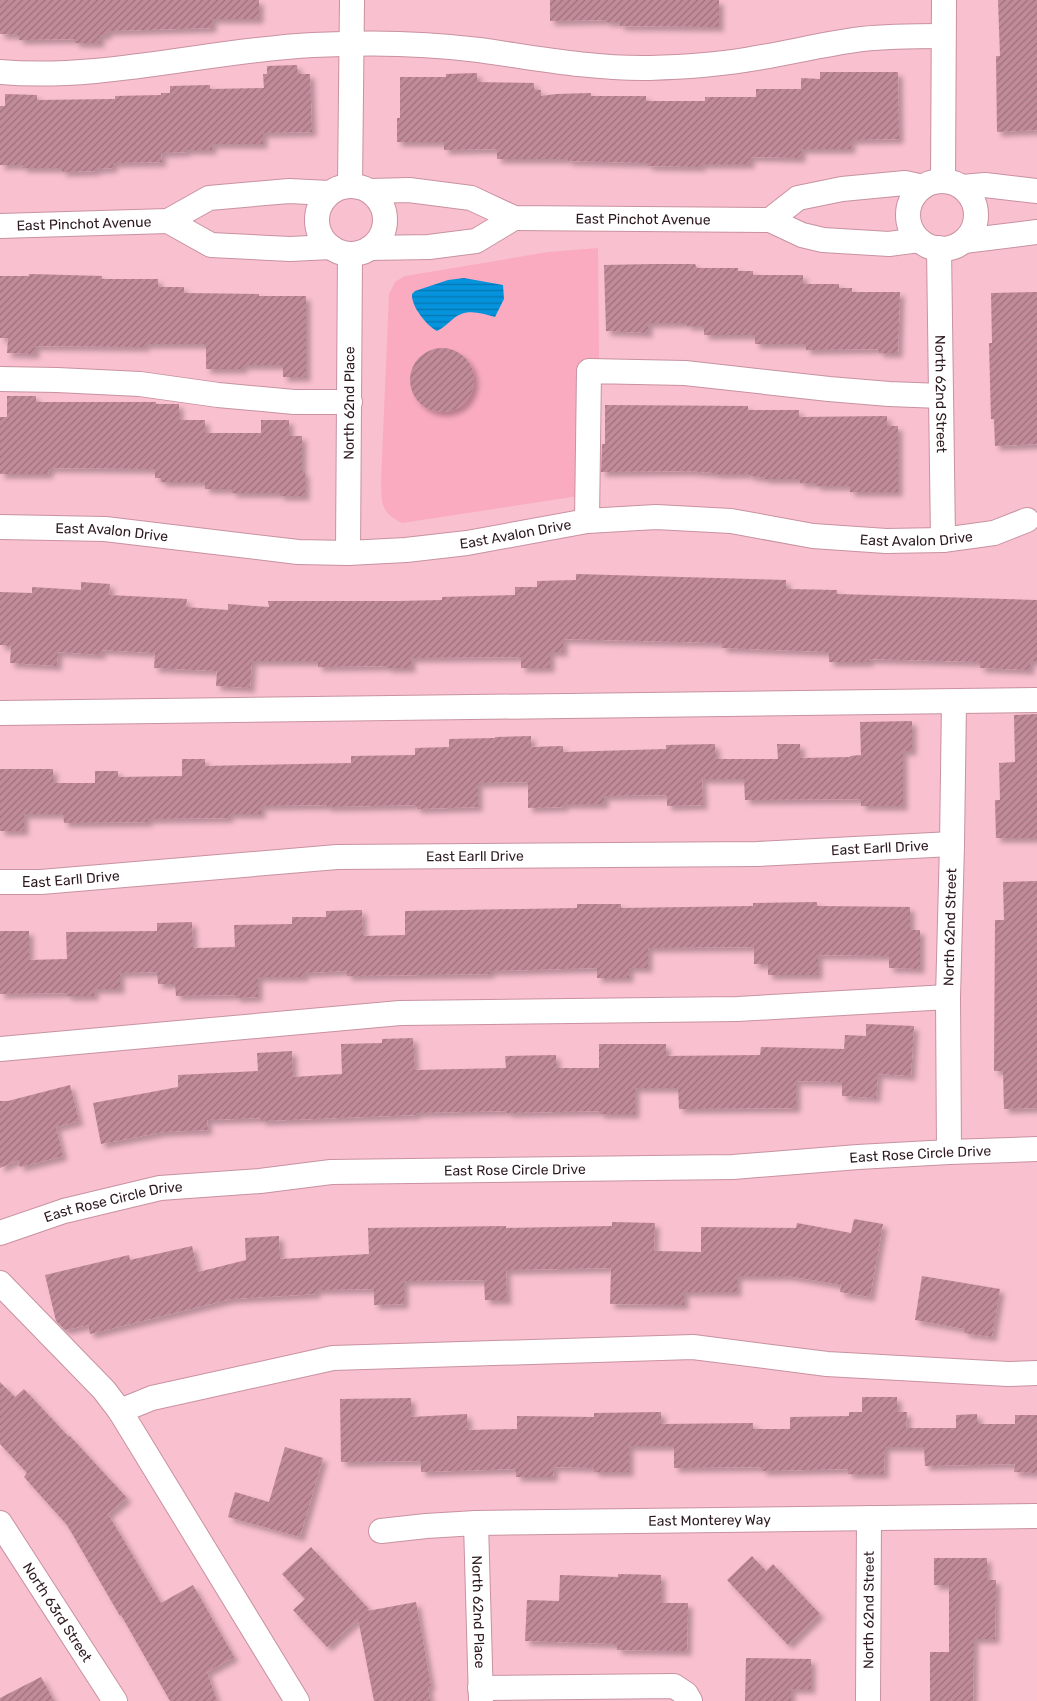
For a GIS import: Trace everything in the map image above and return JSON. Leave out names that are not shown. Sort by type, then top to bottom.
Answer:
[{"type":"street","points":[[350,190],[352,0]]},
{"type":"street","points":[[943,185],[944,0]]},
{"type":"street","points":[[0,72],[65,73],[134,67],[231,53],[352,43],[478,50],[589,66],[648,68],[744,60],[864,39],[943,36]]},
{"type":"street","points":[[770,220],[798,198],[842,189],[905,183],[985,185],[1037,191]]},
{"type":"street","points":[[964,241],[971,233],[975,224],[976,214],[972,199],[943,185],[916,194],[908,212],[913,232],[929,244],[948,248],[964,241],[1037,232]]},
{"type":"street","points":[[350,190],[378,198],[384,208],[385,219],[384,230],[378,240],[350,250],[323,240],[318,231],[316,220],[322,201],[350,190]]},
{"type":"street","name":"East Pinchot Avenue","points":[[0,226],[168,221],[209,198],[289,191],[409,190],[471,198],[514,218],[770,220],[802,235],[823,240],[888,244],[929,244]]},
{"type":"street","name":"East Pinchot Avenue","points":[[168,221],[211,244],[290,250],[350,250],[429,247],[476,241],[514,218]]},
{"type":"street","name":"North 62nd Street","points":[[929,244],[941,396],[943,540]]},
{"type":"street","name":"North 62nd Place","points":[[348,553],[350,250]]},
{"type":"street","points":[[587,521],[589,371],[685,373],[829,389],[941,396]]},
{"type":"street","points":[[0,379],[140,384],[218,395],[294,402],[350,402]]},
{"type":"street","name":"East Avalon Drive","points":[[0,528],[105,529],[298,552],[348,553],[406,550],[467,543],[587,521],[656,517],[732,521],[813,536],[886,541],[943,540],[994,532],[1026,520]]},
{"type":"street","points":[[0,714],[1037,700]]},
{"type":"street","name":"North 62nd Street","points":[[949,1152],[948,997],[954,702]]},
{"type":"street","name":"East Earll Drive","points":[[0,882],[41,882],[337,857],[758,854],[952,844]]},
{"type":"street","points":[[0,1049],[400,1014],[738,1009],[948,997]]},
{"type":"street","name":"East Rose Circle Drive","points":[[0,1233],[64,1211],[160,1188],[260,1181],[331,1172],[733,1167],[858,1157],[1037,1149]]},
{"type":"street","points":[[0,1283],[104,1390],[120,1411],[298,1701]]},
{"type":"street","points":[[120,1411],[152,1398],[333,1358],[693,1347],[827,1364],[1008,1374],[1037,1373]]},
{"type":"street","name":"East Monterey Way","points":[[381,1531],[476,1523],[1037,1516]]},
{"type":"street","name":"North 62nd Street","points":[[868,1701],[869,1518]]},
{"type":"street","name":"North 63rd Street","points":[[0,1523],[115,1701]]},
{"type":"street","name":"North 62nd Place","points":[[476,1523],[481,1695]]},
{"type":"street","points":[[481,1695],[674,1686],[686,1694],[690,1701]]},
{"type":"shaded area","points":[[598,248],[599,362],[579,362],[579,496],[402,523],[395,519],[384,507],[381,481],[389,294],[395,282],[405,276],[548,252]]},
{"type":"water","points":[[464,278],[503,285],[504,299],[495,317],[473,312],[463,313],[437,331],[420,315],[412,299],[412,294],[415,291],[448,280]]},
{"type":"building","points":[[0,0],[259,0],[259,19],[212,19],[212,28],[107,31],[107,35],[100,35],[100,43],[75,43],[75,39],[19,40],[19,35],[0,34]]},
{"type":"building","points":[[550,0],[719,0],[719,27],[620,26],[620,22],[606,22],[606,20],[550,21]]},
{"type":"building","points":[[998,0],[1037,0],[1037,130],[997,132],[996,56],[1000,56]]},
{"type":"building","points":[[297,65],[298,74],[310,74],[312,132],[263,133],[263,144],[212,144],[212,150],[186,150],[186,152],[161,153],[162,162],[113,163],[113,168],[96,169],[96,171],[62,172],[62,168],[22,168],[23,165],[0,165],[0,106],[5,106],[5,94],[37,95],[37,100],[115,99],[115,96],[161,95],[161,93],[170,93],[170,86],[210,85],[210,89],[264,88],[263,74],[267,74],[267,66]]},
{"type":"building","points":[[820,72],[898,72],[899,139],[851,140],[851,149],[801,149],[801,158],[750,157],[750,164],[701,164],[701,167],[648,166],[648,163],[568,161],[568,159],[497,159],[497,149],[444,150],[444,142],[397,142],[397,118],[400,118],[400,77],[446,77],[446,74],[477,73],[477,82],[534,83],[534,90],[541,90],[541,96],[591,93],[591,96],[646,96],[646,101],[705,101],[705,97],[756,97],[756,89],[801,89],[801,78],[820,79]]},
{"type":"building","points":[[695,264],[697,268],[738,268],[738,271],[753,271],[753,275],[803,275],[803,284],[839,284],[839,288],[852,288],[852,292],[900,292],[898,353],[879,353],[879,349],[806,350],[806,344],[755,344],[755,335],[704,335],[704,326],[687,326],[687,323],[648,323],[648,333],[606,331],[604,265]]},
{"type":"building","points":[[29,274],[102,276],[102,279],[158,279],[158,287],[184,287],[184,293],[306,296],[306,377],[283,377],[283,365],[243,365],[243,369],[206,369],[206,344],[145,344],[145,347],[35,346],[35,354],[7,353],[8,338],[0,338],[0,276],[29,276]]},
{"type":"building","points":[[1037,292],[1037,444],[995,446],[994,419],[991,419],[989,343],[992,343],[991,293]]},
{"type":"building","points":[[442,348],[454,350],[465,357],[472,368],[474,380],[472,392],[465,403],[454,410],[442,412],[430,410],[419,403],[412,392],[410,380],[412,368],[419,357],[430,350]]},
{"type":"building","points":[[7,396],[36,396],[36,402],[156,402],[156,404],[179,404],[179,420],[205,420],[205,433],[261,433],[261,420],[289,420],[289,436],[302,436],[302,472],[305,472],[305,496],[280,496],[280,493],[232,493],[232,489],[205,489],[205,482],[161,482],[161,478],[155,478],[155,469],[50,468],[48,474],[0,474],[0,417],[7,417]]},
{"type":"building","points":[[605,405],[748,406],[748,410],[799,410],[799,417],[887,416],[887,426],[898,426],[898,492],[850,492],[850,486],[816,486],[816,483],[800,483],[800,479],[765,479],[750,476],[750,474],[715,474],[687,471],[601,472],[602,444],[605,444]]},
{"type":"building","points":[[576,574],[786,580],[786,589],[837,590],[837,594],[1037,600],[1037,661],[1030,661],[1030,670],[980,668],[980,662],[869,659],[869,662],[829,662],[829,652],[722,648],[722,643],[563,639],[563,652],[550,652],[550,668],[521,668],[521,657],[411,658],[411,668],[387,668],[387,666],[318,667],[318,661],[252,661],[250,688],[216,686],[217,671],[154,668],[155,653],[101,650],[101,655],[58,652],[57,666],[10,663],[11,646],[0,645],[0,592],[32,593],[32,587],[81,590],[81,582],[110,584],[109,595],[187,599],[186,607],[228,610],[228,604],[269,607],[268,601],[442,600],[442,597],[515,595],[515,587],[537,587],[537,581],[576,580]]},
{"type":"building","points":[[1037,714],[1037,838],[996,838],[995,800],[1000,800],[999,763],[1015,762],[1014,715]]},
{"type":"building","points":[[912,721],[912,751],[903,751],[903,806],[861,806],[861,799],[745,800],[744,779],[702,779],[703,805],[667,806],[667,795],[604,796],[604,804],[564,804],[564,807],[528,808],[528,782],[478,783],[478,807],[417,809],[416,805],[261,806],[261,814],[229,814],[229,818],[148,819],[148,822],[64,823],[63,814],[24,814],[24,831],[0,831],[0,769],[53,769],[53,783],[95,783],[95,771],[118,771],[118,777],[182,776],[182,759],[205,759],[205,766],[351,763],[351,756],[415,755],[415,748],[449,747],[449,739],[531,736],[531,747],[563,746],[563,752],[666,749],[666,745],[715,744],[716,759],[778,759],[777,744],[800,744],[801,758],[850,757],[861,755],[860,722]]},
{"type":"building","points":[[1037,881],[1037,1108],[1004,1109],[1003,1071],[994,1071],[995,920],[1004,920],[1003,882]]},
{"type":"building","points":[[817,902],[817,906],[910,907],[910,930],[920,930],[920,969],[889,968],[889,956],[818,955],[818,975],[768,975],[768,964],[754,964],[754,947],[648,948],[648,968],[629,968],[629,978],[597,978],[597,968],[490,971],[490,974],[347,976],[347,971],[304,973],[304,977],[258,977],[258,997],[236,998],[236,995],[176,996],[175,984],[158,984],[157,972],[120,973],[120,989],[94,989],[94,996],[67,996],[67,993],[0,994],[0,931],[29,931],[29,960],[67,959],[66,932],[157,931],[157,923],[192,922],[193,948],[235,947],[234,925],[292,924],[292,917],[326,917],[326,911],[362,910],[363,936],[405,935],[405,911],[577,908],[577,904],[621,904],[621,908],[753,906],[753,903]]},
{"type":"building","points":[[866,1024],[914,1026],[911,1076],[878,1074],[876,1098],[842,1096],[842,1082],[796,1081],[796,1108],[679,1109],[678,1088],[635,1088],[635,1114],[600,1114],[600,1111],[507,1113],[507,1111],[416,1113],[416,1115],[261,1121],[261,1118],[207,1120],[208,1130],[163,1132],[101,1144],[93,1103],[178,1087],[178,1075],[258,1071],[257,1053],[292,1051],[293,1077],[342,1074],[341,1044],[382,1043],[382,1039],[413,1038],[415,1070],[506,1068],[505,1056],[556,1055],[556,1068],[599,1068],[599,1044],[666,1044],[666,1056],[760,1055],[761,1047],[844,1049],[845,1035],[866,1036]]},
{"type":"building","points":[[70,1085],[79,1121],[56,1127],[63,1156],[20,1167],[18,1160],[0,1168],[0,1101],[8,1101]]},
{"type":"building","points":[[854,1219],[883,1224],[870,1297],[840,1292],[841,1285],[788,1276],[737,1276],[737,1292],[684,1292],[684,1305],[610,1304],[611,1268],[506,1270],[507,1300],[485,1300],[484,1280],[404,1281],[404,1304],[374,1305],[374,1289],[316,1290],[316,1294],[231,1299],[90,1334],[88,1325],[65,1330],[56,1321],[45,1275],[129,1255],[130,1260],[192,1246],[198,1272],[246,1260],[245,1238],[279,1236],[280,1259],[369,1254],[368,1228],[506,1226],[506,1228],[612,1226],[612,1222],[655,1223],[654,1251],[701,1252],[701,1227],[796,1228],[797,1223],[851,1233]]},
{"type":"building","points":[[922,1276],[1000,1289],[992,1337],[964,1333],[965,1329],[915,1320]]},
{"type":"building","points":[[0,1382],[15,1397],[24,1389],[127,1498],[108,1514],[161,1603],[193,1585],[234,1657],[207,1672],[217,1701],[170,1701],[67,1525],[24,1477],[27,1473],[0,1444]]},
{"type":"building","points":[[862,1397],[897,1397],[897,1412],[907,1412],[906,1428],[956,1428],[956,1415],[977,1414],[978,1424],[1015,1424],[1015,1415],[1037,1415],[1037,1473],[1014,1472],[1015,1464],[925,1466],[924,1447],[885,1447],[884,1474],[848,1474],[848,1469],[762,1471],[762,1467],[674,1468],[674,1446],[629,1446],[629,1472],[594,1472],[594,1468],[554,1467],[553,1477],[516,1477],[516,1469],[421,1472],[421,1461],[341,1462],[340,1399],[411,1398],[411,1417],[467,1414],[468,1430],[517,1429],[517,1416],[594,1417],[594,1413],[661,1412],[661,1424],[753,1423],[753,1429],[790,1429],[790,1417],[849,1416],[849,1412],[862,1412]]},
{"type":"building","points":[[285,1447],[323,1458],[300,1537],[228,1517],[235,1492],[269,1502]]},
{"type":"building","points":[[311,1547],[369,1609],[367,1611],[416,1602],[431,1686],[428,1687],[430,1701],[374,1701],[358,1619],[327,1647],[293,1610],[305,1599],[282,1574]]},
{"type":"building","points":[[752,1556],[766,1571],[773,1564],[820,1614],[788,1645],[727,1580]]},
{"type":"building","points":[[934,1558],[987,1558],[987,1580],[996,1580],[995,1639],[974,1639],[973,1701],[930,1701],[930,1652],[949,1652],[949,1585],[934,1585]]},
{"type":"building","points":[[618,1574],[661,1575],[661,1603],[688,1603],[687,1651],[617,1650],[617,1644],[525,1641],[527,1600],[559,1601],[560,1575],[618,1577]]},
{"type":"building","points":[[746,1658],[811,1659],[811,1689],[791,1689],[791,1701],[745,1701]]},
{"type":"building","points":[[41,1677],[54,1701],[0,1701],[0,1698]]}]
